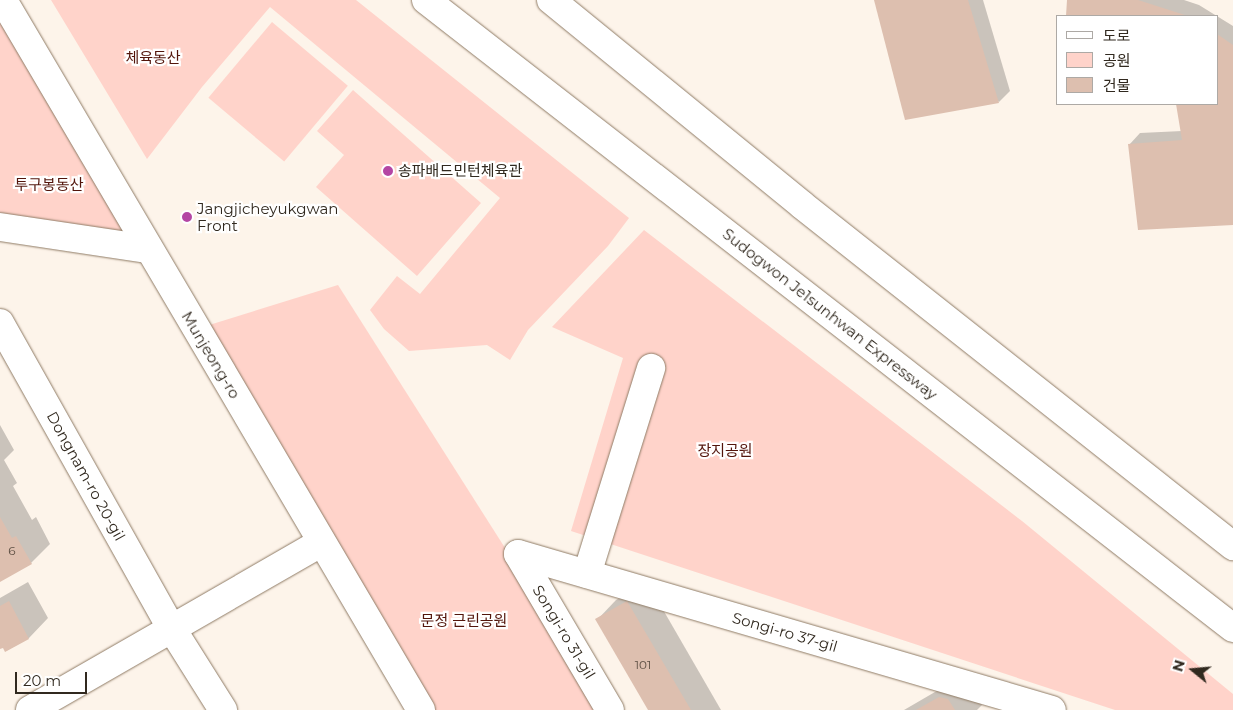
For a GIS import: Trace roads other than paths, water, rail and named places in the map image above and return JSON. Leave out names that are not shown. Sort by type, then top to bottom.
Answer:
[{"type":"main road","name":"Munjeong-ro","points":[[3,0],[421,710]]},
{"type":"main road","name":"Sudogwon Je1sunhwan Expressway","points":[[426,0],[1233,628]]},
{"type":"main road","points":[[530,0],[802,205]]},
{"type":"main road","points":[[552,0],[802,205],[1233,546]]},
{"type":"main road","points":[[0,227],[148,249]]},
{"type":"main road","name":"Dongnam-ro 20-gil","points":[[0,323],[172,628],[223,710]]},
{"type":"main road","points":[[587,574],[651,368]]},
{"type":"main road","points":[[30,710],[322,542]]},
{"type":"main road","name":"Songi-ro 37-gil","points":[[518,554],[1052,710]]},
{"type":"main road","name":"Songi-ro 31-gil","points":[[518,554],[610,710]]},
{"type":"place","name":"송파배드민턴체육관","points":[[388,171]]},
{"type":"place","name":"Jangjicheyukgwan Front","points":[[187,217]]},
{"type":"park label","name":"체육동산","points":[[153,58]]},
{"type":"park label","name":"투구봉동산","points":[[49,185]]},
{"type":"park label","name":"장지공원","points":[[725,451]]},
{"type":"park label","name":"문정 근린공원","points":[[464,621]]}]
